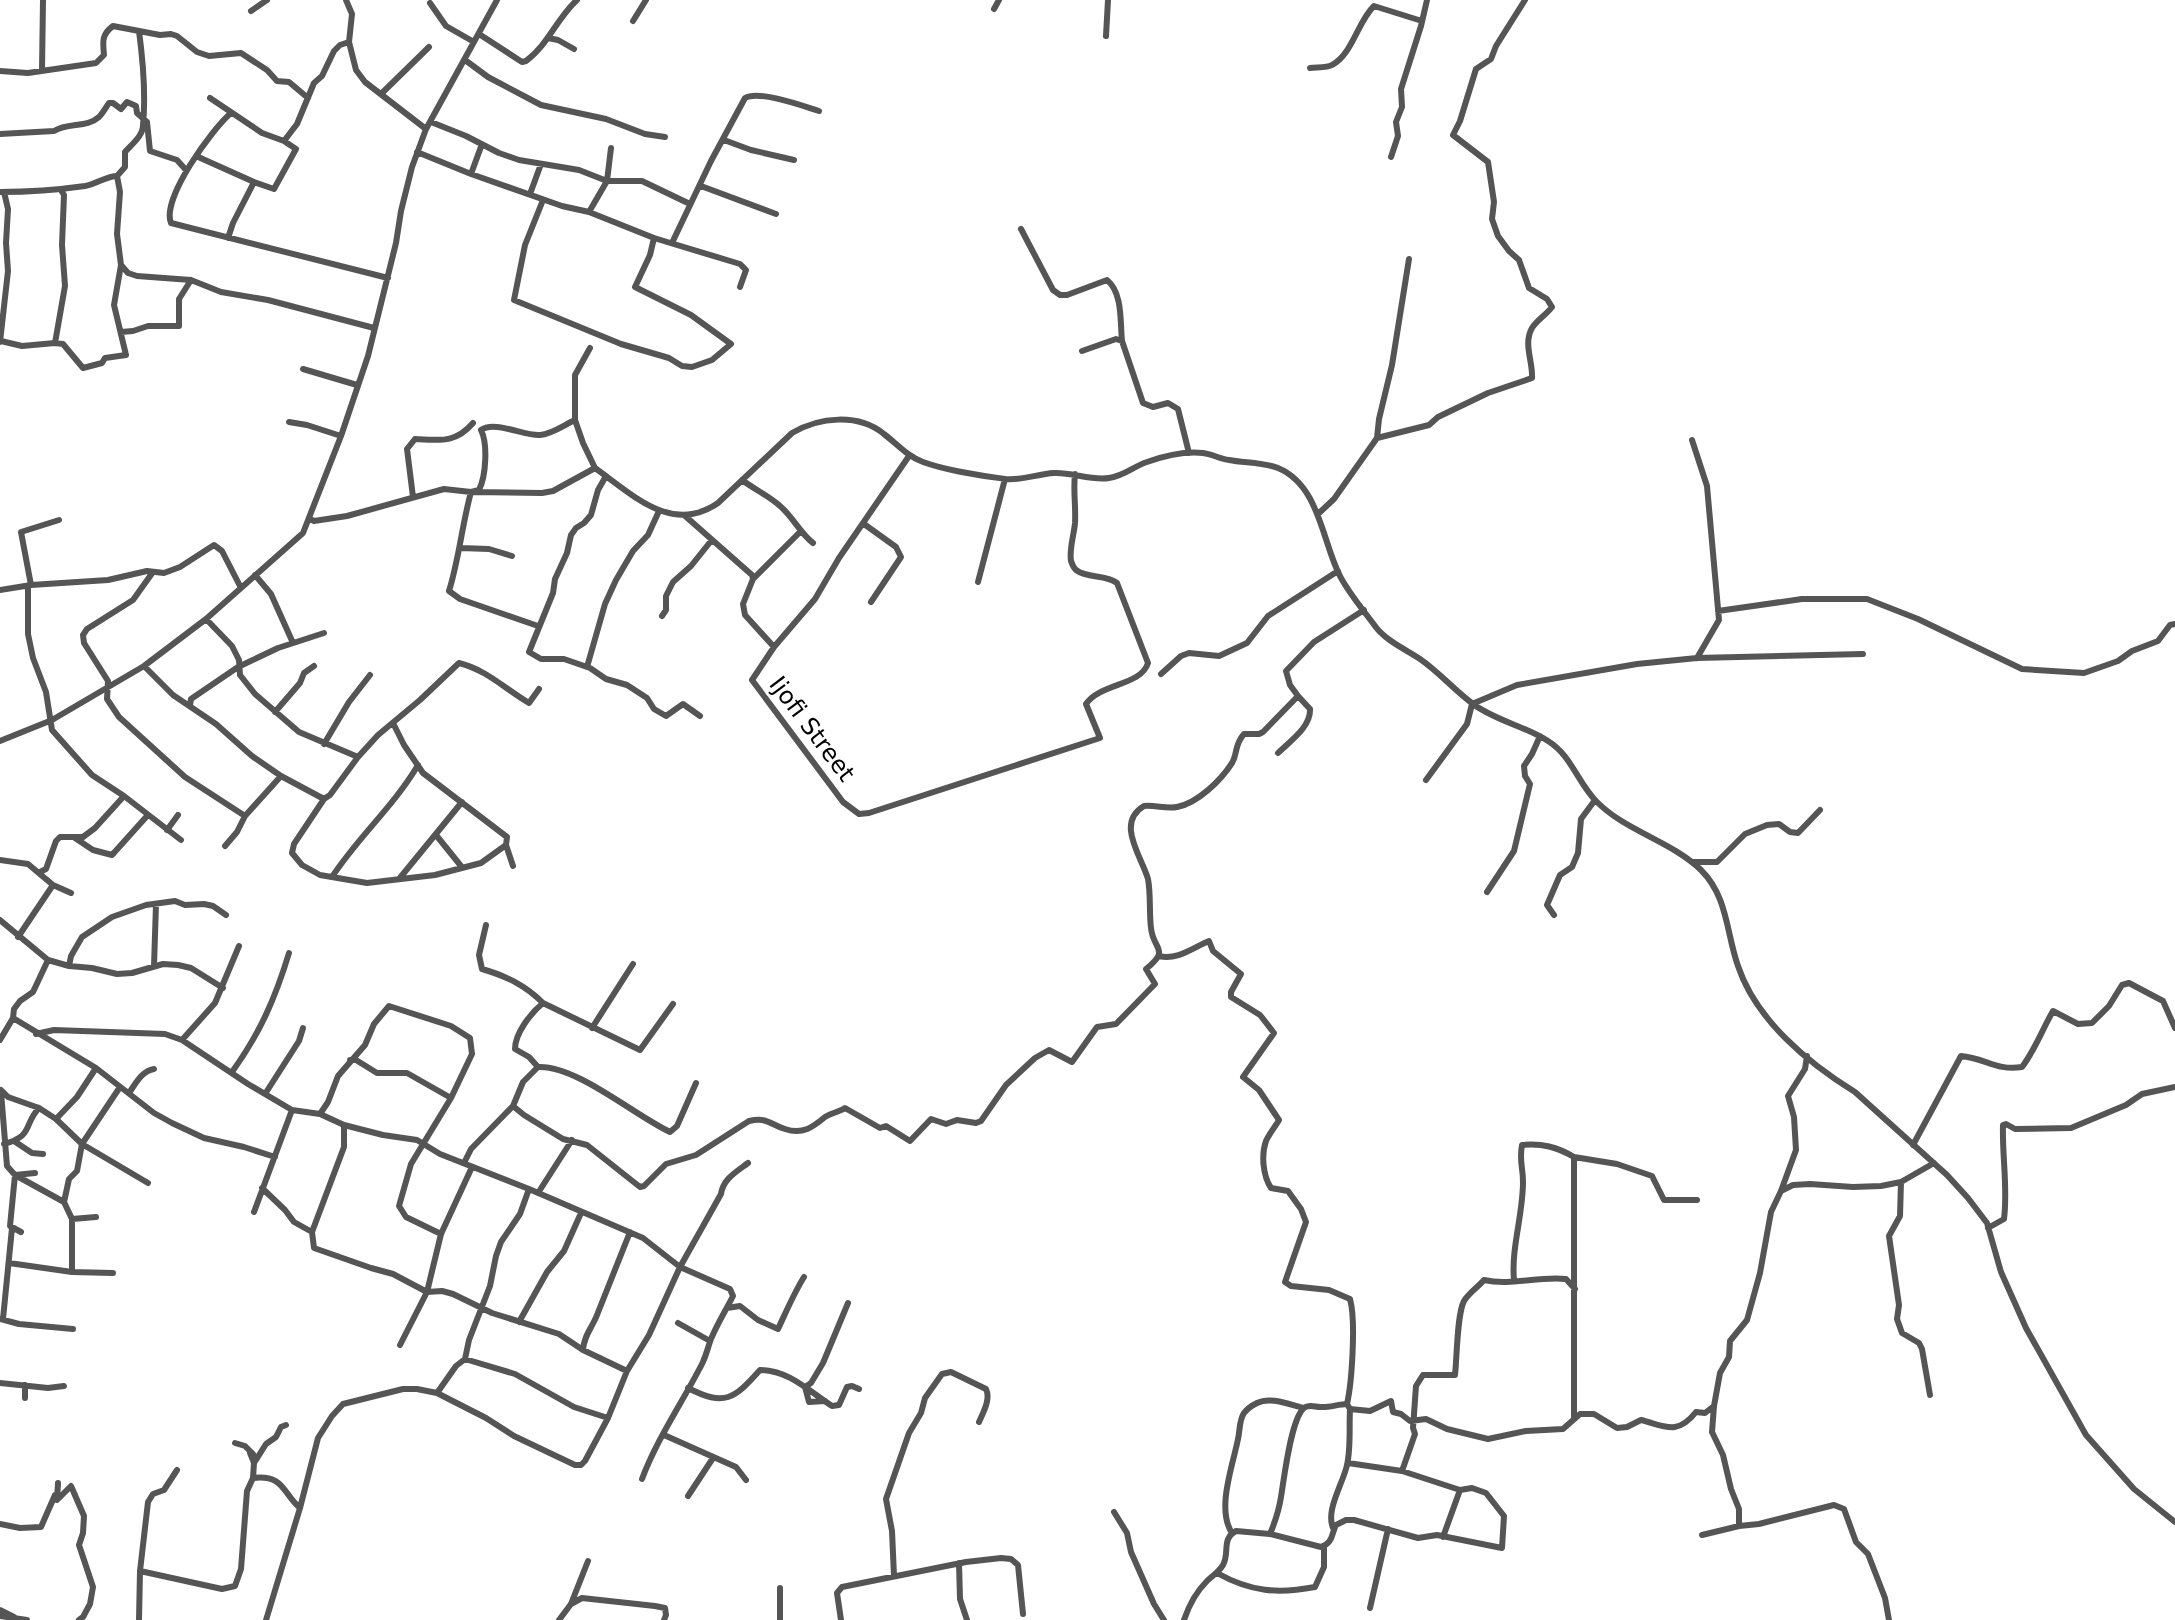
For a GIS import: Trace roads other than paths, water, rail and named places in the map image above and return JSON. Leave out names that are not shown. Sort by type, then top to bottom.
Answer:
[{"type":"street","points":[[42,70],[43,0]]},
{"type":"street","points":[[251,11],[267,0]]},
{"type":"street","points":[[346,0],[352,14],[349,43],[356,70],[365,82],[426,130]]},
{"type":"street","points":[[0,741],[52,720],[144,666],[206,619],[303,533],[341,436],[368,356],[417,152],[426,130],[497,0]]},
{"type":"street","points":[[479,34],[522,62],[533,57],[561,16],[577,0]]},
{"type":"street","points":[[633,21],[646,0]]},
{"type":"street","points":[[994,9],[999,0]]},
{"type":"street","points":[[1106,36],[1108,0]]},
{"type":"street","points":[[1391,157],[1398,136],[1396,122],[1402,107],[1401,89],[1427,0]]},
{"type":"street","points":[[1377,438],[1429,425],[1488,393],[1531,378],[1533,366],[1527,346],[1529,337],[1533,326],[1552,307],[1547,299],[1530,288],[1519,260],[1498,236],[1492,219],[1494,202],[1488,162],[1453,135],[1476,69],[1491,59],[1496,46],[1525,0]]},
{"type":"street","points":[[430,3],[446,26],[474,42]]},
{"type":"street","points":[[1310,68],[1332,65],[1350,46],[1367,13],[1374,6],[1422,21]]},
{"type":"street","points":[[0,71],[28,73],[96,63],[104,55],[102,46],[107,31],[114,26],[149,34],[177,36],[197,52],[209,56],[241,53],[277,80],[289,82],[308,98]]},
{"type":"street","points":[[117,176],[120,192],[117,234],[121,265],[114,305],[126,355],[105,358],[102,363],[83,368],[63,345],[55,343],[22,346],[1,341],[8,271],[8,209],[2,192],[61,190],[100,183],[110,176],[117,176],[125,167],[125,152],[135,143],[144,125],[144,83],[139,31]]},
{"type":"street","points":[[548,38],[574,49]]},
{"type":"street","points":[[284,141],[297,124],[334,51],[340,45],[349,43]]},
{"type":"street","points":[[382,94],[429,47]]},
{"type":"street","points":[[465,61],[488,77],[541,105],[606,119],[645,134],[665,136]]},
{"type":"street","points":[[672,243],[740,104],[750,95],[819,110]]},
{"type":"street","points":[[196,156],[274,189],[296,149],[284,141],[262,133],[210,97]]},
{"type":"street","points":[[0,134],[54,131],[61,127],[91,122],[99,118],[109,103],[121,109],[127,102],[136,106],[137,113],[147,122],[150,151],[177,160],[186,170]]},
{"type":"street","points":[[231,113],[218,123],[186,170],[170,211],[171,223],[388,278]]},
{"type":"street","points":[[431,122],[499,153],[579,170],[607,181],[642,181],[690,204]]},
{"type":"street","points":[[724,140],[751,150],[794,160]]},
{"type":"street","points":[[471,174],[482,144]]},
{"type":"street","points":[[589,212],[607,181],[611,148]]},
{"type":"street","points":[[417,152],[543,200],[589,212],[654,238],[745,266],[740,287]]},
{"type":"street","points":[[530,194],[541,164]]},
{"type":"street","points":[[228,238],[254,182]]},
{"type":"street","points":[[701,186],[776,214]]},
{"type":"street","points":[[55,343],[65,286],[62,245],[64,195],[61,190]]},
{"type":"street","points":[[543,200],[525,244],[514,300],[682,366],[692,367],[712,360],[731,344],[691,315],[635,287],[650,255],[654,238]]},
{"type":"street","points":[[1021,229],[1053,290],[1060,295],[1067,295],[1107,280],[1111,283],[1118,300],[1122,341],[1143,402],[1153,407],[1168,403],[1178,409],[1189,453]]},
{"type":"street","points":[[1318,514],[1334,499],[1377,438],[1378,419],[1392,365],[1409,259]]},
{"type":"street","points":[[121,265],[128,273],[137,276],[191,280],[221,292],[268,300],[374,328]]},
{"type":"street","points":[[121,332],[148,326],[179,326],[179,299],[191,280]]},
{"type":"street","points":[[1082,351],[1116,339],[1122,341]]},
{"type":"street","points":[[590,348],[575,375],[575,419],[583,443],[595,468],[622,489],[659,511],[684,515],[707,511],[792,433],[802,427],[832,420],[864,422],[873,426],[909,456],[937,466],[1005,479],[1032,478],[1057,472],[1108,479],[1125,474],[1143,463],[1189,453],[1203,453],[1226,460],[1277,468],[1288,474],[1303,490],[1318,514],[1338,571],[1385,637],[1422,660],[1472,704],[1551,742],[1565,756],[1595,800],[1613,815],[1691,861],[1700,863],[1717,862],[1745,834],[1773,823],[1798,833],[1820,810]]},
{"type":"street","points":[[303,369],[357,385]]},
{"type":"street","points":[[471,492],[479,490],[483,483],[486,448],[481,430],[484,427],[508,428],[536,435],[547,434],[575,419]]},
{"type":"street","points":[[289,422],[341,436]]},
{"type":"street","points":[[413,497],[407,449],[415,439],[442,442],[468,429],[473,423]]},
{"type":"street","points":[[1692,440],[1707,486],[1719,620],[1697,658]]},
{"type":"street","name":"Ijofi Street","points":[[909,456],[839,558],[815,599],[774,647],[752,680],[843,802],[859,814],[882,809],[1100,738],[1086,704],[1098,692],[1137,676],[1146,669],[1148,663],[1117,583],[1105,577],[1086,574],[1072,565],[1070,558],[1075,519],[1075,474]]},
{"type":"street","points":[[310,519],[314,521],[347,516],[444,489],[542,494],[553,491],[595,468]]},
{"type":"street","points":[[606,476],[598,490],[591,515],[571,535],[555,579],[553,593],[529,652],[541,659],[564,659],[587,667],[606,679],[627,685],[647,698],[654,709],[666,716],[682,704],[699,716]]},
{"type":"street","points":[[978,582],[1005,479]]},
{"type":"street","points":[[742,480],[779,505],[796,523],[800,532],[813,543]]},
{"type":"street","points":[[471,492],[450,593],[460,599],[538,626]]},
{"type":"street","points":[[587,667],[605,604],[615,580],[633,551],[648,535],[659,511]]},
{"type":"street","points":[[684,515],[752,575],[753,579]]},
{"type":"street","points":[[59,520],[21,532],[29,586],[28,634],[33,658],[46,692],[52,730],[92,775],[181,840]]},
{"type":"street","points":[[864,524],[896,547],[901,556],[871,601]]},
{"type":"street","points":[[774,647],[745,615],[743,604],[753,579],[800,532]]},
{"type":"street","points":[[662,615],[666,610],[666,596],[673,582],[691,566],[711,541]]},
{"type":"street","points":[[0,590],[108,580],[132,573],[164,573],[180,567],[214,545],[222,551],[241,588]]},
{"type":"street","points":[[460,548],[489,549],[512,556]]},
{"type":"street","points":[[1161,674],[1181,656],[1189,653],[1219,656],[1247,643],[1268,616],[1338,571]]},
{"type":"street","points":[[153,572],[133,600],[87,629],[83,635],[84,643],[108,681],[107,699],[120,717],[186,777],[245,816]]},
{"type":"street","points":[[255,575],[271,594],[293,643]]},
{"type":"street","points":[[1718,611],[1802,599],[1867,599],[1918,619],[2022,669],[2084,673],[2118,661],[2132,651],[2158,641],[2170,625],[2175,624]]},
{"type":"street","points":[[1278,754],[1311,717],[1310,709],[1290,685],[1286,671],[1314,642],[1364,610]]},
{"type":"street","points":[[206,619],[232,646],[239,660],[240,676],[255,694],[299,732],[358,757]]},
{"type":"street","points":[[190,705],[191,699],[238,667],[293,643],[324,634]]},
{"type":"street","points":[[1472,704],[1517,685],[1637,664],[1697,658],[1863,654]]},
{"type":"street","points":[[506,845],[481,863],[461,866],[435,875],[367,883],[320,874],[302,864],[292,853],[294,844],[324,799],[358,757],[378,735],[459,663],[497,680],[529,703],[539,689]]},
{"type":"street","points":[[144,666],[173,695],[190,705],[281,776],[324,799]]},
{"type":"street","points":[[275,712],[300,683],[304,673],[314,666]]},
{"type":"street","points":[[324,744],[349,702],[370,675]]},
{"type":"street","points":[[513,1106],[563,1139],[587,1145],[640,1187],[666,1164],[696,1155],[749,1121],[758,1119],[767,1119],[784,1129],[807,1130],[845,1108],[880,1128],[886,1126],[910,1141],[931,1119],[946,1124],[981,1121],[1006,1085],[1035,1058],[1049,1050],[1072,1062],[1097,1027],[1116,1024],[1155,984],[1146,969],[1159,956],[1160,951],[1150,927],[1148,880],[1132,835],[1131,824],[1135,813],[1144,806],[1176,807],[1200,795],[1234,760],[1235,747],[1244,734],[1263,732],[1298,696]]},
{"type":"street","points":[[1426,780],[1467,724],[1472,704]]},
{"type":"street","points":[[393,723],[423,773],[507,837],[506,845],[513,866]]},
{"type":"street","points":[[1487,892],[1514,851],[1530,784],[1525,776],[1524,766],[1540,736]]},
{"type":"street","points":[[332,877],[349,851],[375,825],[418,765]]},
{"type":"street","points":[[225,846],[237,832],[245,816],[281,776]]},
{"type":"street","points":[[40,872],[46,869],[60,836],[83,837],[95,828],[124,796]]},
{"type":"street","points":[[1554,915],[1547,905],[1548,898],[1560,875],[1572,867],[1578,853],[1581,819],[1595,800]]},
{"type":"street","points":[[399,879],[462,802]]},
{"type":"street","points":[[167,830],[178,815]]},
{"type":"street","points":[[75,838],[93,849],[112,855],[147,816]]},
{"type":"street","points":[[436,835],[461,866]]},
{"type":"street","points":[[0,860],[28,864],[53,885],[71,892]]},
{"type":"street","points":[[1691,861],[1717,891],[1725,910],[1739,972],[1777,1030],[1855,1092],[1958,1186],[1988,1228],[2001,1272],[2015,1305],[2043,1361],[2086,1435],[2134,1489],[2175,1522]]},
{"type":"street","points":[[18,937],[53,885]]},
{"type":"street","points":[[69,966],[71,956],[82,937],[112,917],[175,901],[185,905],[213,906],[226,915]]},
{"type":"street","points":[[154,966],[156,904]]},
{"type":"street","points":[[0,920],[48,960],[117,974],[132,973],[163,964],[191,968],[223,988]]},
{"type":"street","points":[[486,925],[479,955],[482,970],[505,976],[530,990],[543,1003],[640,1050],[673,1004]]},
{"type":"street","points":[[1159,956],[1168,959],[1192,951],[1209,941],[1213,951],[1241,974],[1231,997],[1260,1015],[1274,1032],[1243,1077],[1259,1090],[1279,1120],[1266,1140],[1264,1171],[1267,1182],[1271,1188],[1288,1191],[1301,1209],[1306,1222],[1285,1282],[1291,1286],[1329,1290],[1350,1299],[1353,1309],[1348,1463],[1334,1505],[1331,1524],[1334,1530]]},
{"type":"street","points":[[182,1040],[215,1003],[239,946]]},
{"type":"street","points":[[232,1072],[264,1022],[277,993],[289,953]]},
{"type":"street","points":[[0,1040],[13,1018],[14,1009],[33,992],[48,960]]},
{"type":"street","points":[[592,1028],[633,964]]},
{"type":"street","points":[[1913,1145],[1961,1056],[1972,1057],[2001,1069],[2022,1067],[2033,1052],[2035,1043],[2053,1011],[2078,1024],[2092,1023],[2109,1006],[2122,985],[2129,983],[2163,1001],[2175,1028]]},
{"type":"street","points":[[538,1067],[529,1057],[515,1049],[515,1040],[543,1003]]},
{"type":"street","points":[[320,1114],[338,1076],[365,1045],[374,1024],[389,1006],[441,1023],[470,1038],[472,1054],[451,1098],[411,1164],[399,1206],[406,1217],[441,1234]]},
{"type":"street","points":[[13,1018],[96,1068],[154,1113],[204,1138],[275,1157]]},
{"type":"street","points":[[265,1094],[299,1041],[303,1028]]},
{"type":"street","points":[[36,1034],[54,1030],[165,1034],[182,1040],[292,1110],[320,1114],[344,1125],[383,1135],[417,1140],[440,1154],[643,1238],[680,1267],[730,1289],[733,1296],[710,1341],[703,1363],[649,1459],[642,1479]]},
{"type":"street","points":[[1739,1526],[1739,1509],[1723,1455],[1712,1432],[1714,1406],[1720,1373],[1729,1357],[1730,1341],[1747,1320],[1760,1273],[1770,1212],[1796,1150],[1794,1117],[1788,1096],[1805,1069],[1807,1056]]},
{"type":"street","points":[[350,1060],[356,1060],[377,1073],[407,1073],[451,1098]]},
{"type":"street","points":[[464,1163],[471,1149],[513,1106],[523,1082],[538,1067],[549,1066],[587,1083],[670,1132],[677,1126],[696,1083]]},
{"type":"street","points":[[56,1119],[77,1097],[96,1068]]},
{"type":"street","points":[[129,1093],[142,1075],[154,1069]]},
{"type":"street","points":[[64,1202],[69,1179],[78,1171],[82,1144],[120,1087]]},
{"type":"street","points":[[1988,1228],[2004,1219],[2006,1184],[2002,1152],[2003,1125],[2015,1129],[2071,1128],[2126,1105],[2142,1094],[2175,1087]]},
{"type":"street","points":[[0,1089],[5,1099],[4,1165],[15,1175],[64,1202],[72,1219],[72,1272]]},
{"type":"street","points":[[5,1099],[39,1108],[56,1119],[82,1144],[148,1184]]},
{"type":"street","points":[[4,1144],[25,1134],[39,1108]]},
{"type":"street","points":[[254,1212],[292,1110]]},
{"type":"street","points":[[344,1125],[344,1147],[312,1232],[314,1248],[393,1273],[428,1292],[442,1291],[453,1294],[482,1309],[559,1334],[583,1350],[627,1371]]},
{"type":"street","points":[[538,1193],[572,1140]]},
{"type":"street","points":[[15,1141],[32,1153],[43,1154]]},
{"type":"street","points":[[1514,1280],[1523,1182],[1519,1163],[1522,1145],[1537,1144],[1560,1148],[1574,1157],[1617,1164],[1653,1176],[1664,1200],[1697,1200]]},
{"type":"street","points":[[1574,1157],[1574,1418]]},
{"type":"street","points":[[266,1620],[318,1438],[342,1404],[403,1389],[437,1393],[514,1436],[575,1465],[581,1465],[591,1455],[627,1371],[649,1335],[680,1267],[728,1178],[748,1163]]},
{"type":"street","points":[[1781,1191],[1801,1184],[1853,1187],[1901,1182],[1934,1163]]},
{"type":"street","points":[[400,1345],[428,1292],[441,1234],[472,1167]]},
{"type":"street","points":[[15,1175],[35,1173]]},
{"type":"street","points":[[15,1175],[9,1263],[1,1319],[19,1324],[73,1329]]},
{"type":"street","points":[[1901,1182],[1900,1216],[1889,1236],[1899,1305],[1897,1320],[1902,1333],[1919,1343],[1922,1349],[1930,1395]]},
{"type":"street","points":[[262,1188],[285,1209],[294,1222],[312,1232]]},
{"type":"street","points":[[437,1393],[456,1366],[465,1359],[469,1340],[490,1286],[501,1242],[520,1214],[529,1189]]},
{"type":"street","points":[[519,1322],[547,1272],[564,1251],[581,1213]]},
{"type":"street","points":[[72,1219],[96,1217]]},
{"type":"street","points":[[12,1228],[21,1232]]},
{"type":"street","points":[[583,1350],[584,1338],[597,1317],[602,1298],[630,1232]]},
{"type":"street","points":[[9,1263],[72,1272],[113,1273]]},
{"type":"street","points":[[727,1308],[740,1306],[758,1320],[778,1329],[804,1277]]},
{"type":"street","points":[[1402,1471],[1415,1434],[1416,1386],[1423,1375],[1455,1375],[1459,1312],[1466,1298],[1484,1280],[1501,1284],[1514,1280],[1566,1279],[1575,1289]]},
{"type":"street","points":[[805,1387],[823,1363],[848,1303]]},
{"type":"street","points":[[678,1323],[710,1341]]},
{"type":"street","points":[[465,1359],[515,1374],[574,1407],[608,1418]]},
{"type":"street","points":[[688,1388],[721,1400],[727,1399],[753,1381],[761,1370],[768,1370],[805,1387],[832,1406],[837,1406],[847,1387],[859,1389]]},
{"type":"street","points":[[894,1576],[887,1499],[909,1433],[921,1413],[925,1398],[942,1374],[951,1372],[986,1389],[988,1400],[979,1422]]},
{"type":"street","points":[[0,1384],[48,1388],[64,1386]]},
{"type":"street","points":[[25,1385],[25,1398]]},
{"type":"street","points":[[805,1387],[809,1402],[825,1401]]},
{"type":"street","points":[[1232,1533],[1226,1524],[1230,1462],[1238,1441],[1243,1415],[1257,1403],[1268,1399],[1304,1408],[1311,1405],[1370,1411],[1391,1401],[1393,1412],[1414,1421],[1426,1419],[1447,1429],[1488,1439],[1526,1431],[1563,1429],[1580,1414],[1594,1414],[1617,1428],[1627,1427],[1641,1420],[1674,1428],[1696,1412],[1705,1413],[1714,1406]]},
{"type":"street","points":[[1270,1534],[1281,1496],[1291,1435],[1304,1408]]},
{"type":"street","points":[[140,1571],[222,1589],[235,1586],[244,1550],[242,1535],[247,1491],[253,1478],[256,1460],[266,1444],[286,1425]]},
{"type":"street","points":[[664,1435],[736,1467],[746,1480]]},
{"type":"street","points":[[235,1443],[245,1446],[256,1460]]},
{"type":"street","points":[[688,1496],[713,1458]]},
{"type":"street","points":[[1232,1533],[1244,1531],[1270,1534],[1312,1546],[1324,1545],[1332,1540],[1336,1525],[1346,1520],[1418,1538],[1443,1536],[1502,1548],[1504,1516],[1486,1493],[1472,1488],[1460,1490],[1402,1471],[1348,1463]]},
{"type":"street","points":[[139,1620],[140,1571],[148,1502],[153,1494],[164,1490],[177,1471]]},
{"type":"street","points":[[253,1478],[278,1482],[300,1508]]},
{"type":"street","points":[[0,1524],[20,1528],[41,1527],[58,1483],[57,1500],[71,1486],[84,1516],[79,1545],[93,1587],[90,1604],[79,1620]]},
{"type":"street","points":[[1443,1536],[1460,1490]]},
{"type":"street","points":[[1702,1535],[1834,1505],[1844,1509],[1856,1542],[1868,1555],[1885,1598],[1889,1620]]},
{"type":"street","points":[[1114,1512],[1127,1533],[1131,1552],[1164,1620]]},
{"type":"street","points":[[1370,1608],[1388,1529]]},
{"type":"street","points":[[1184,1620],[1197,1592],[1217,1573],[1225,1559],[1226,1544],[1232,1533]]},
{"type":"street","points":[[1217,1573],[1240,1586],[1278,1592],[1315,1587],[1324,1567],[1324,1545]]},
{"type":"street","points":[[841,1620],[837,1593],[842,1587],[959,1563],[1011,1559],[1017,1565],[1023,1614]]},
{"type":"street","points":[[563,1619],[588,1561]]},
{"type":"street","points":[[959,1563],[960,1600],[967,1620]]},
{"type":"street","points":[[780,1588],[780,1620]]},
{"type":"street","points":[[571,1604],[582,1598],[655,1606],[665,1608],[664,1620]]},
{"type":"street","points":[[0,1616],[27,1620]]}]
